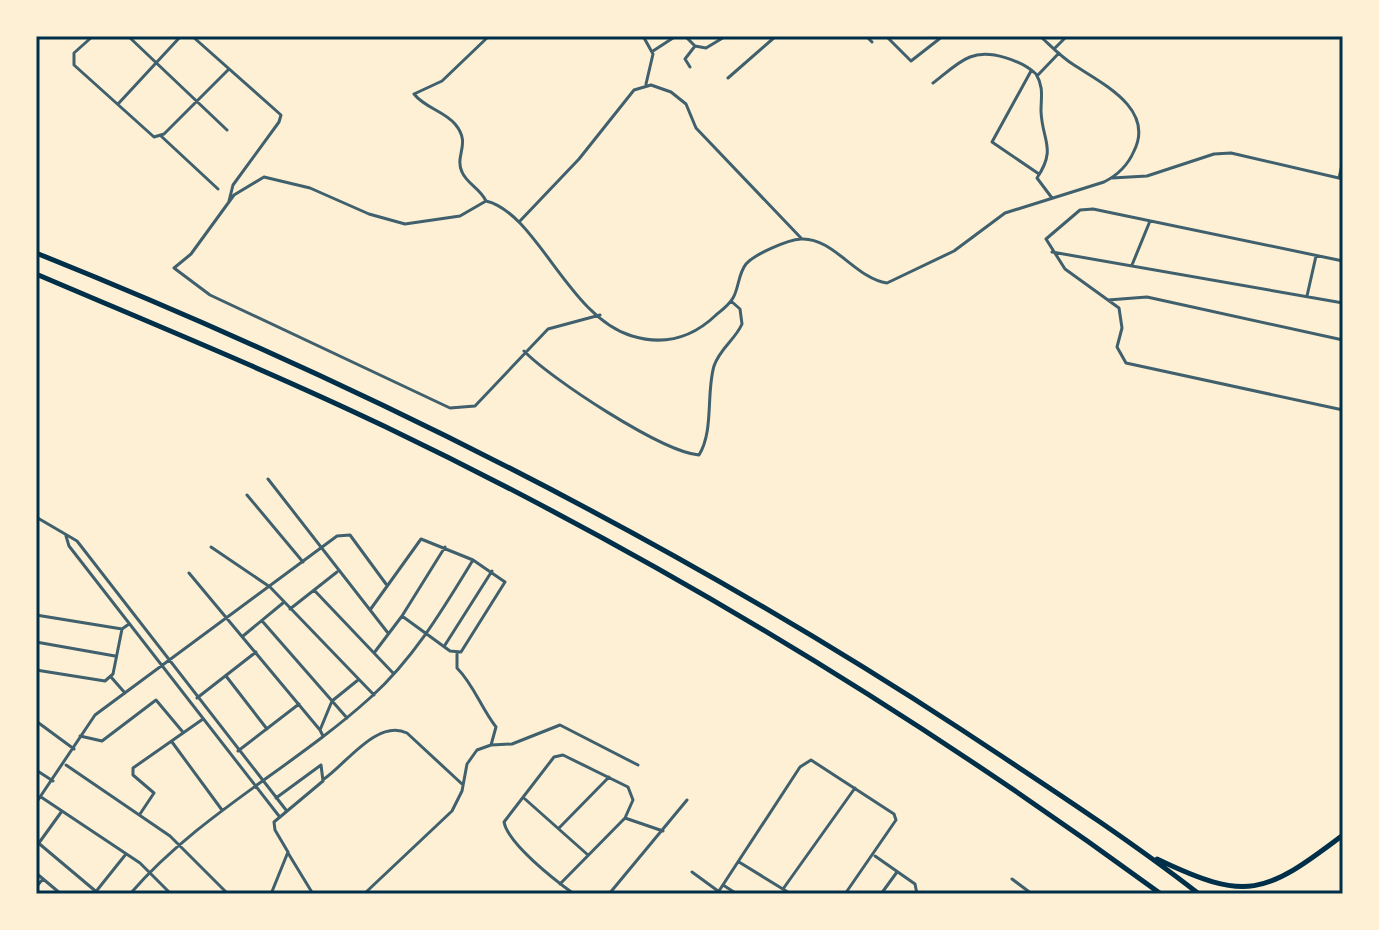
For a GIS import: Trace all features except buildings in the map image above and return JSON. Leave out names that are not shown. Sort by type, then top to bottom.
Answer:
[{"type":"highway","points":[[36,253],[286,357],[546,485],[711,575],[867,668],[1147,854],[1199,894]]},
{"type":"highway","points":[[36,274],[386,427],[598,537],[864,693],[988,773],[1161,894]]},
{"type":"highway","points":[[1147,854],[1209,883],[1247,887],[1283,877],[1343,835]]},
{"type":"street","points":[[93,36],[74,53],[72,61],[152,135],[161,136],[218,189]]},
{"type":"street","points":[[128,36],[154,64],[227,130]]},
{"type":"street","points":[[118,104],[181,36]]},
{"type":"street","points":[[192,36],[228,70],[237,73],[281,118],[242,174],[229,201]]},
{"type":"street","points":[[486,201],[480,188],[462,173],[460,163],[464,143],[456,125],[414,94],[442,81],[489,36]]},
{"type":"street","points":[[643,36],[653,51],[646,86]]},
{"type":"street","points":[[653,51],[676,36]]},
{"type":"street","points":[[685,36],[695,46],[706,48],[726,36]]},
{"type":"street","points":[[728,78],[776,36]]},
{"type":"street","points":[[866,36],[872,42]]},
{"type":"street","points":[[886,36],[911,61],[943,36]]},
{"type":"street","points":[[1040,36],[1059,53],[1107,84],[1139,122],[1141,136],[1138,145],[1126,165],[1112,178]]},
{"type":"street","points":[[1054,49],[1067,36]]},
{"type":"street","points":[[690,67],[685,59],[695,46]]},
{"type":"street","points":[[1037,76],[1059,53]]},
{"type":"street","points":[[933,83],[970,57],[982,55],[998,56],[1031,70],[1042,90],[1041,114],[1049,143],[1039,184],[1052,198]]},
{"type":"street","points":[[161,136],[228,70]]},
{"type":"street","points":[[1031,70],[992,142],[1039,174]]},
{"type":"street","points":[[519,222],[579,159],[634,90],[646,86],[671,92],[686,104],[696,128],[802,239],[825,247],[876,280],[887,283],[908,276],[954,251],[994,219],[1112,178],[1147,176],[1214,154],[1231,153],[1341,178],[1343,160]]},
{"type":"street","points":[[242,174],[245,185]]},
{"type":"street","points":[[600,315],[548,329],[475,406],[450,408],[210,295],[176,273],[174,266],[191,254],[229,201],[245,185],[264,177],[279,178],[324,193],[377,217],[405,224],[460,216],[486,201],[497,204],[519,222],[575,295],[600,315],[632,336],[674,340],[702,329],[731,301],[744,266],[753,258],[802,239]]},
{"type":"street","points":[[1343,261],[1093,209],[1080,210],[1046,239],[1065,269],[1108,300],[1122,317],[1117,347],[1126,363],[1343,410]]},
{"type":"street","points":[[1132,265],[1150,220]]},
{"type":"street","points":[[1052,252],[1343,303]]},
{"type":"street","points":[[1307,296],[1317,255]]},
{"type":"street","points":[[1108,300],[1147,297],[1343,340]]},
{"type":"street","points":[[524,351],[580,394],[640,430],[698,455],[705,438],[713,369],[720,351],[742,324],[740,309],[731,301]]},
{"type":"street","points":[[268,479],[388,633]]},
{"type":"street","points":[[247,495],[303,562]]},
{"type":"street","points":[[36,527],[37,518],[77,541],[286,810]]},
{"type":"street","points":[[36,803],[95,715],[322,547],[345,533],[357,542],[386,584]]},
{"type":"street","points":[[66,536],[69,546],[279,816]]},
{"type":"street","points":[[370,610],[412,547],[423,539],[473,560],[492,570],[505,582],[467,647],[457,653]]},
{"type":"street","points":[[211,547],[270,587],[374,695]]},
{"type":"street","points":[[374,653],[402,616],[445,547]]},
{"type":"street","points":[[130,894],[149,872],[222,810],[374,695],[427,634],[473,560]]},
{"type":"street","points":[[290,609],[339,570]]},
{"type":"street","points":[[445,645],[492,570]]},
{"type":"street","points":[[189,573],[323,736]]},
{"type":"street","points":[[314,590],[393,673]]},
{"type":"street","points":[[243,636],[284,602]]},
{"type":"street","points":[[36,615],[122,629]]},
{"type":"street","points":[[402,616],[457,653]]},
{"type":"street","points":[[263,622],[347,718]]},
{"type":"street","points":[[111,677],[122,629],[129,624]]},
{"type":"street","points":[[36,642],[116,656]]},
{"type":"street","points":[[197,698],[256,652]]},
{"type":"street","points":[[457,653],[457,668],[469,679],[483,710],[496,727],[491,745]]},
{"type":"street","points":[[36,670],[96,681],[111,677]]},
{"type":"street","points":[[226,676],[267,729]]},
{"type":"street","points":[[111,677],[125,693]]},
{"type":"street","points":[[320,730],[332,701],[358,680]]},
{"type":"street","points":[[80,736],[105,740],[156,700],[183,732]]},
{"type":"street","points":[[238,751],[299,704]]},
{"type":"street","points":[[140,814],[154,793],[133,775],[132,769],[203,719]]},
{"type":"street","points":[[36,721],[74,749]]},
{"type":"street","points":[[364,894],[452,811],[463,784],[463,771],[472,756],[491,745],[512,744],[560,725],[638,765]]},
{"type":"street","points":[[313,894],[274,827],[279,816],[380,732],[397,730],[407,733],[463,784]]},
{"type":"street","points":[[172,741],[222,810]]},
{"type":"street","points":[[560,884],[625,818],[633,804],[632,792],[567,756],[556,756],[525,799],[508,815],[506,831],[560,884],[574,894]]},
{"type":"street","points":[[692,872],[718,893],[807,761],[819,762],[890,811],[896,820],[845,894]]},
{"type":"street","points":[[65,764],[180,845],[228,894]]},
{"type":"street","points":[[276,798],[321,765],[324,779]]},
{"type":"street","points":[[36,770],[53,781]]},
{"type":"street","points":[[559,828],[609,777]]},
{"type":"street","points":[[783,889],[856,787]]},
{"type":"street","points":[[41,797],[126,854],[171,894]]},
{"type":"street","points":[[525,799],[588,855]]},
{"type":"street","points":[[609,894],[687,800]]},
{"type":"street","points":[[62,811],[37,844],[96,893],[126,854]]},
{"type":"street","points":[[625,818],[663,831]]},
{"type":"street","points":[[271,894],[288,852]]},
{"type":"street","points":[[874,855],[917,886],[917,894]]},
{"type":"street","points":[[738,862],[791,894]]},
{"type":"street","points":[[881,894],[897,872]]},
{"type":"street","points":[[36,873],[61,894]]},
{"type":"street","points":[[36,887],[43,879]]},
{"type":"street","points":[[1012,879],[1032,894]]},
{"type":"street","points":[[723,885],[737,894]]}]
